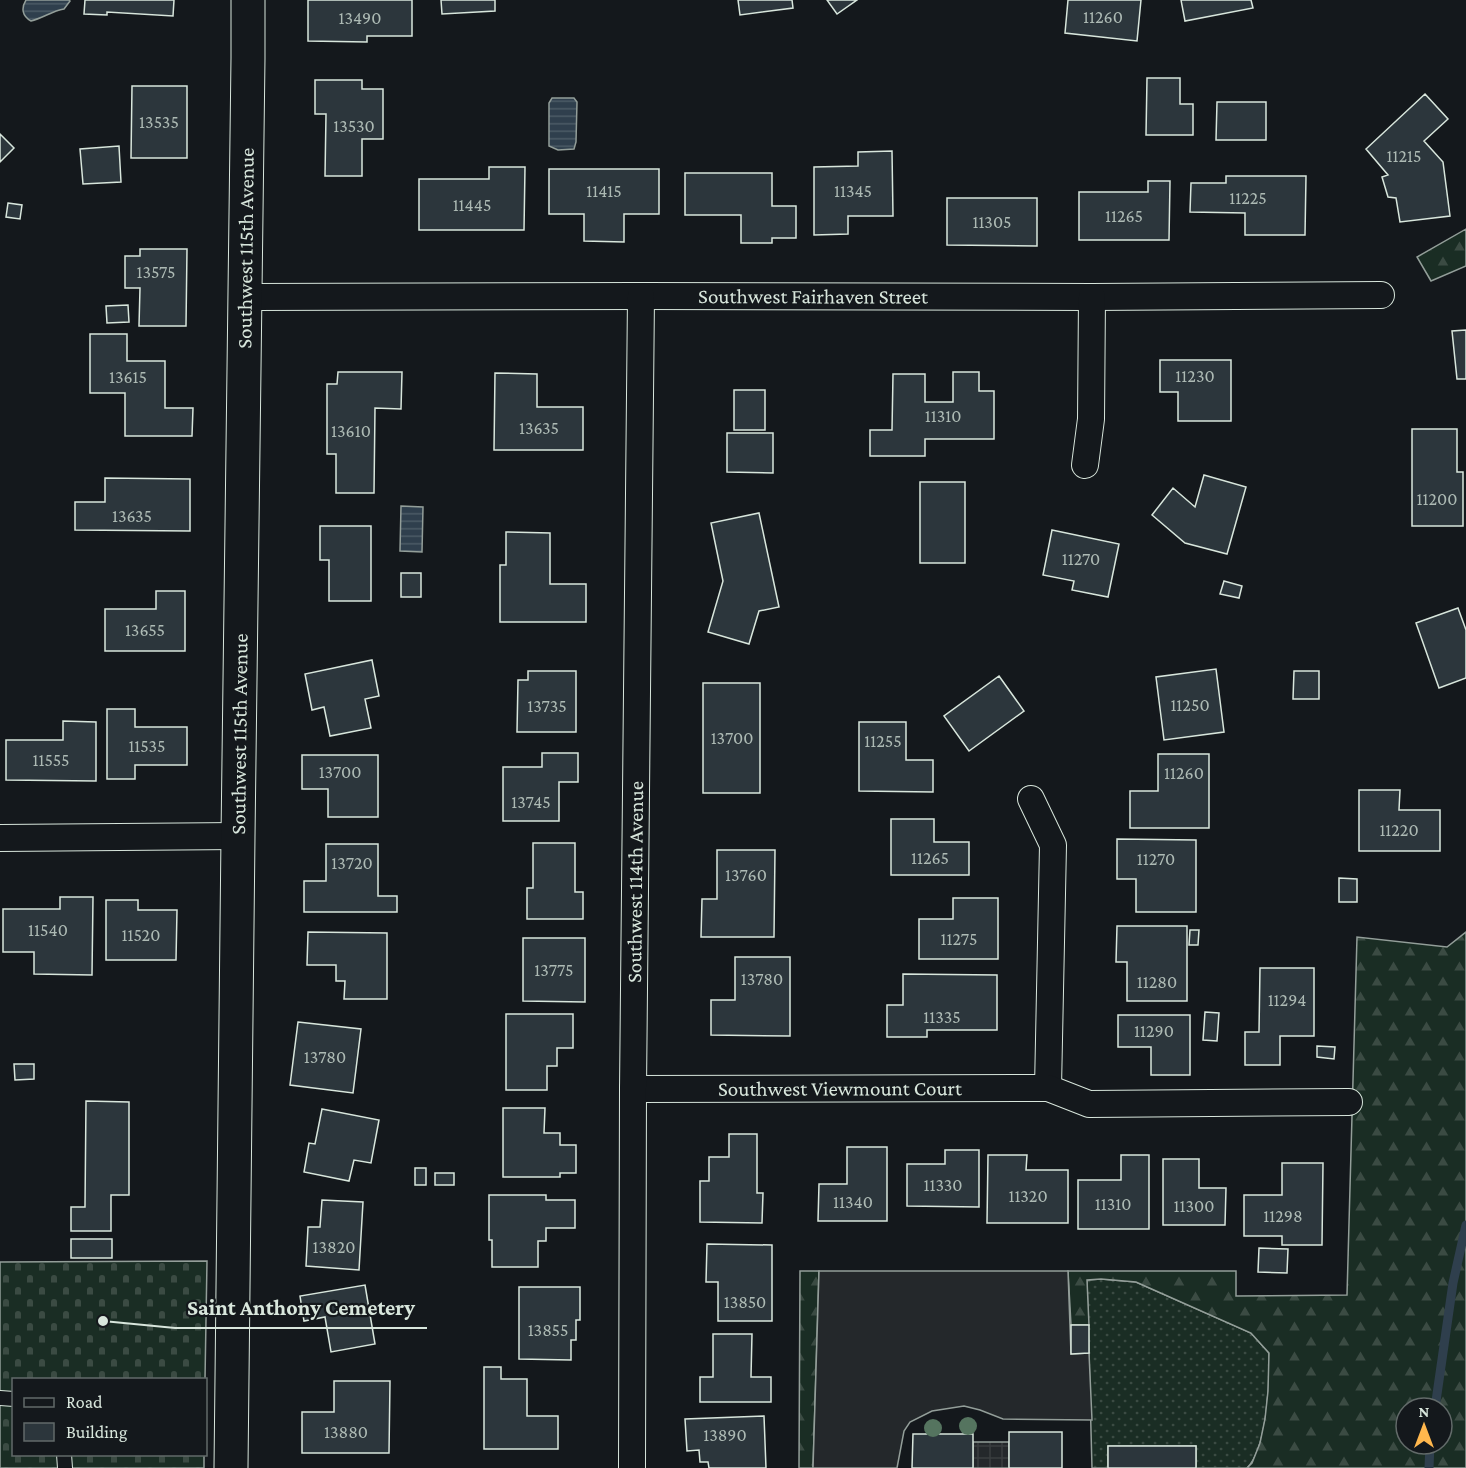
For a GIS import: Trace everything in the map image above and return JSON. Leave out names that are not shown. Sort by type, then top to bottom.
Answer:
[{"type":"street","name":"Southwest 115th Avenue","points":[[231,1468],[248,0]]},
{"type":"street","name":"Southwest Fairhaven Street","points":[[245,297],[1382,295]]},
{"type":"street","name":"Southwest 114th Avenue","points":[[632,1468],[633,1089],[641,296]]},
{"type":"street","points":[[1085,465],[1091,419],[1092,297]]},
{"type":"street","points":[[1031,799],[1053,845],[1048,1088]]},
{"type":"street","points":[[0,838],[238,836]]},
{"type":"street","name":"Southwest Viewmount Court","points":[[633,1089],[1048,1088],[1089,1104],[1349,1102]]},
{"type":"green space","points":[[1466,229],[1466,266],[1431,281],[1417,257]]},
{"type":"green space","points":[[1466,932],[1466,1468],[1247,1468],[1252,1463],[1260,1443],[1268,1391],[1269,1353],[1251,1333],[1136,1282],[1101,1279],[1087,1280],[1089,1325],[1071,1325],[1068,1271],[1236,1271],[1236,1296],[1347,1295],[1357,937],[1447,947]]},
{"type":"green space","points":[[207,1261],[205,1378],[12,1378],[12,1456],[204,1456],[204,1468],[0,1468],[0,1262]]},
{"type":"green space","points":[[800,1271],[819,1271],[813,1468],[799,1468]]},
{"type":"green space","points":[[1087,1280],[1136,1282],[1251,1333],[1269,1353],[1268,1397],[1263,1431],[1254,1459],[1247,1468],[1196,1468],[1196,1446],[1108,1446],[1108,1468],[1092,1468]]},
{"type":"shaded area","points":[[819,1271],[1068,1271],[1071,1354],[1089,1353],[1092,1420],[1003,1419],[964,1406],[932,1411],[910,1422],[904,1431],[897,1468],[813,1468]]},
{"type":"shaded area","points":[[973,1442],[1009,1442],[1009,1468],[973,1468]]},
{"type":"water","points":[[26,0],[70,1],[64,9],[31,21],[23,12]]},
{"type":"water","points":[[552,98],[574,98],[577,102],[574,149],[558,150],[549,146],[549,103]]},
{"type":"water","points":[[401,506],[423,507],[422,552],[400,551]]},
{"type":"building","points":[[85,0],[174,0],[173,16],[107,12],[107,15],[84,14]]},
{"type":"building","points":[[308,0],[412,0],[412,36],[367,36],[367,42],[308,41]]},
{"type":"building","points":[[441,0],[495,0],[495,11],[442,14]]},
{"type":"building","points":[[738,0],[792,0],[793,8],[740,15]]},
{"type":"building","points":[[827,0],[857,0],[837,14]]},
{"type":"building","points":[[1068,0],[1141,0],[1137,41],[1065,33]]},
{"type":"building","points":[[1181,0],[1251,0],[1253,8],[1185,21]]},
{"type":"building","points":[[1147,78],[1180,78],[1180,104],[1193,104],[1193,135],[1146,135]]},
{"type":"building","points":[[315,80],[362,80],[362,89],[383,89],[383,139],[362,139],[362,176],[325,176],[326,114],[315,114]]},
{"type":"building","points":[[132,86],[187,86],[187,158],[131,158]]},
{"type":"building","points":[[1425,94],[1448,119],[1424,141],[1443,162],[1450,216],[1400,222],[1396,198],[1388,197],[1382,177],[1388,175],[1366,149]]},
{"type":"building","points":[[1217,102],[1266,102],[1266,140],[1216,140]]},
{"type":"building","points":[[0,134],[14,148],[0,162]]},
{"type":"building","points":[[119,146],[121,182],[83,184],[80,149]]},
{"type":"building","points":[[892,151],[893,216],[848,216],[848,234],[814,235],[814,167],[858,166],[858,152]]},
{"type":"building","points":[[489,167],[525,167],[524,230],[419,230],[419,179],[489,179]]},
{"type":"building","points":[[549,169],[659,169],[659,214],[624,214],[624,242],[584,241],[584,214],[549,214]]},
{"type":"building","points":[[685,173],[772,173],[772,206],[796,206],[796,238],[772,238],[772,243],[741,243],[741,215],[685,215]]},
{"type":"building","points":[[1226,176],[1306,176],[1305,235],[1245,235],[1245,213],[1190,212],[1191,183],[1226,183]]},
{"type":"building","points":[[1148,181],[1170,181],[1169,240],[1079,240],[1079,192],[1148,192]]},
{"type":"building","points":[[947,198],[1037,198],[1037,246],[947,245]]},
{"type":"building","points":[[8,203],[22,205],[20,219],[6,217]]},
{"type":"building","points":[[140,249],[187,249],[186,326],[139,326],[140,288],[125,288],[125,256],[140,256]]},
{"type":"building","points":[[128,305],[129,322],[107,323],[106,306]]},
{"type":"building","points":[[1466,330],[1466,379],[1457,379],[1452,331]]},
{"type":"building","points":[[90,334],[127,334],[127,361],[165,361],[165,408],[193,408],[192,436],[125,436],[125,393],[90,393]]},
{"type":"building","points":[[1160,360],[1231,360],[1231,421],[1178,421],[1178,392],[1160,392]]},
{"type":"building","points":[[338,372],[402,372],[401,409],[375,408],[374,493],[336,493],[336,454],[327,454],[327,384],[337,384]]},
{"type":"building","points":[[953,372],[979,372],[979,391],[994,391],[994,439],[925,439],[925,456],[870,456],[870,430],[892,430],[893,374],[925,374],[925,402],[953,402]]},
{"type":"building","points":[[495,373],[537,374],[537,407],[583,407],[583,450],[494,450]]},
{"type":"building","points":[[734,390],[765,390],[765,430],[734,430]]},
{"type":"building","points":[[1412,429],[1457,429],[1457,472],[1463,472],[1463,526],[1412,526]]},
{"type":"building","points":[[727,433],[773,433],[773,473],[727,472]]},
{"type":"building","points":[[1204,475],[1246,487],[1227,554],[1185,543],[1152,515],[1173,488],[1195,507]]},
{"type":"building","points":[[105,478],[190,479],[190,531],[75,530],[75,502],[105,502]]},
{"type":"building","points":[[920,482],[965,482],[965,563],[920,563]]},
{"type":"building","points":[[759,513],[779,607],[759,611],[749,644],[708,632],[723,581],[711,523]]},
{"type":"building","points":[[320,526],[371,526],[371,601],[329,601],[329,560],[320,560]]},
{"type":"building","points":[[1052,530],[1119,544],[1108,597],[1072,590],[1074,581],[1043,575]]},
{"type":"building","points":[[506,532],[550,533],[550,584],[586,584],[586,622],[500,622],[500,565],[506,565]]},
{"type":"building","points":[[401,573],[421,573],[421,597],[401,597]]},
{"type":"building","points":[[1224,581],[1242,586],[1239,598],[1220,594]]},
{"type":"building","points":[[156,591],[185,591],[185,651],[105,651],[105,609],[156,609]]},
{"type":"building","points":[[1458,608],[1466,630],[1466,678],[1439,688],[1416,623]]},
{"type":"building","points":[[372,660],[379,696],[365,699],[371,728],[330,736],[324,707],[312,710],[305,674]]},
{"type":"building","points":[[1216,669],[1224,732],[1164,740],[1156,677]]},
{"type":"building","points":[[528,671],[576,671],[576,732],[517,732],[518,680],[528,680]]},
{"type":"building","points":[[1294,671],[1319,671],[1319,699],[1293,699]]},
{"type":"building","points":[[999,676],[1024,711],[969,751],[944,716]]},
{"type":"building","points":[[703,683],[760,683],[760,793],[703,793]]},
{"type":"building","points":[[107,709],[135,709],[135,727],[187,727],[187,765],[135,765],[135,779],[107,779]]},
{"type":"building","points":[[63,721],[96,722],[96,781],[6,780],[6,740],[63,740]]},
{"type":"building","points":[[859,722],[906,722],[906,760],[933,760],[933,792],[859,791]]},
{"type":"building","points":[[542,753],[578,753],[578,782],[559,782],[559,821],[503,821],[503,767],[542,767]]},
{"type":"building","points":[[1158,754],[1209,754],[1209,828],[1130,828],[1130,791],[1158,791]]},
{"type":"building","points":[[302,755],[378,755],[378,817],[328,817],[328,789],[302,789]]},
{"type":"building","points":[[1359,790],[1400,790],[1399,810],[1440,810],[1440,851],[1359,851]]},
{"type":"building","points":[[891,819],[934,819],[934,842],[969,842],[969,875],[891,875]]},
{"type":"building","points":[[1117,839],[1196,840],[1196,912],[1136,912],[1136,879],[1117,879]]},
{"type":"building","points":[[533,843],[575,843],[575,892],[583,892],[583,919],[527,919],[527,888],[533,888]]},
{"type":"building","points":[[326,844],[378,844],[378,896],[397,896],[397,912],[304,912],[304,881],[326,881]]},
{"type":"building","points":[[717,850],[775,850],[774,937],[701,937],[702,899],[717,899]]},
{"type":"building","points":[[1339,878],[1357,879],[1357,902],[1339,902]]},
{"type":"building","points":[[60,897],[93,897],[92,975],[34,974],[34,952],[3,952],[3,909],[60,909]]},
{"type":"building","points":[[953,898],[998,898],[998,959],[919,959],[919,919],[953,919]]},
{"type":"building","points":[[106,900],[138,900],[138,910],[177,910],[176,960],[106,960]]},
{"type":"building","points":[[1117,926],[1187,926],[1187,1001],[1127,1001],[1127,962],[1116,962]]},
{"type":"building","points":[[1190,930],[1199,930],[1198,945],[1189,945]]},
{"type":"building","points":[[308,932],[387,933],[387,999],[344,999],[345,981],[336,981],[336,965],[307,965]]},
{"type":"building","points":[[523,938],[585,938],[585,1002],[523,1001]]},
{"type":"building","points":[[735,957],[790,957],[790,1036],[711,1035],[711,1000],[735,1000]]},
{"type":"building","points":[[1260,968],[1314,968],[1314,1036],[1280,1036],[1280,1065],[1245,1065],[1245,1032],[1259,1032]]},
{"type":"building","points":[[903,974],[997,975],[997,1030],[927,1030],[927,1037],[887,1037],[887,1005],[903,1005]]},
{"type":"building","points":[[1205,1012],[1219,1013],[1217,1041],[1203,1040]]},
{"type":"building","points":[[506,1014],[573,1014],[573,1048],[557,1048],[557,1066],[547,1066],[547,1090],[506,1090]]},
{"type":"building","points":[[1118,1015],[1190,1015],[1190,1075],[1151,1075],[1151,1047],[1118,1047]]},
{"type":"building","points":[[298,1022],[361,1029],[353,1093],[290,1085]]},
{"type":"building","points":[[1317,1046],[1335,1047],[1334,1059],[1317,1057]]},
{"type":"building","points":[[14,1064],[34,1064],[34,1079],[15,1080]]},
{"type":"building","points":[[86,1101],[129,1102],[129,1195],[111,1195],[111,1231],[71,1231],[71,1207],[85,1207]]},
{"type":"building","points":[[503,1108],[545,1108],[544,1133],[560,1133],[560,1145],[576,1145],[576,1173],[560,1173],[560,1177],[503,1177]]},
{"type":"building","points":[[322,1109],[379,1120],[371,1163],[354,1160],[349,1181],[304,1172],[309,1143],[315,1144]]},
{"type":"building","points":[[729,1134],[757,1134],[757,1193],[763,1193],[762,1223],[700,1222],[700,1181],[709,1181],[709,1157],[729,1157]]},
{"type":"building","points":[[847,1147],[887,1147],[887,1221],[818,1221],[819,1184],[847,1184]]},
{"type":"building","points":[[945,1150],[979,1150],[979,1207],[907,1206],[907,1164],[945,1164]]},
{"type":"building","points":[[988,1155],[1027,1155],[1026,1170],[1068,1170],[1068,1223],[987,1223]]},
{"type":"building","points":[[1121,1155],[1149,1155],[1149,1229],[1078,1229],[1078,1180],[1121,1180]]},
{"type":"building","points":[[1163,1159],[1199,1159],[1199,1188],[1226,1188],[1225,1225],[1163,1225]]},
{"type":"building","points":[[1282,1163],[1323,1163],[1322,1245],[1282,1245],[1282,1236],[1244,1236],[1244,1195],[1282,1195]]},
{"type":"building","points":[[415,1168],[426,1168],[426,1185],[415,1185]]},
{"type":"building","points":[[435,1173],[454,1173],[454,1185],[435,1185]]},
{"type":"building","points":[[489,1195],[546,1195],[546,1200],[575,1200],[575,1228],[546,1228],[546,1241],[538,1241],[538,1267],[492,1267],[492,1240],[489,1240]]},
{"type":"building","points":[[322,1200],[363,1202],[359,1270],[306,1266],[308,1227],[320,1227]]},
{"type":"building","points":[[71,1239],[112,1239],[112,1258],[71,1258]]},
{"type":"building","points":[[707,1244],[772,1245],[772,1321],[718,1321],[718,1282],[706,1282]]},
{"type":"building","points":[[1259,1248],[1288,1249],[1287,1273],[1258,1272]]},
{"type":"building","points":[[365,1285],[375,1344],[331,1352],[325,1317],[304,1321],[300,1296]]},
{"type":"building","points":[[519,1287],[580,1287],[580,1320],[576,1320],[576,1340],[571,1340],[571,1360],[519,1359]]},
{"type":"building","points":[[1071,1325],[1089,1325],[1089,1353],[1071,1354]]},
{"type":"building","points":[[713,1334],[752,1334],[751,1377],[771,1377],[771,1402],[700,1402],[700,1377],[713,1377]]},
{"type":"building","points":[[484,1367],[501,1367],[501,1379],[527,1379],[527,1416],[558,1416],[558,1449],[484,1449]]},
{"type":"building","points":[[334,1381],[390,1381],[389,1453],[302,1453],[302,1412],[334,1412]]},
{"type":"building","points":[[764,1416],[766,1468],[709,1468],[708,1462],[700,1462],[699,1450],[687,1451],[685,1419]]},
{"type":"building","points":[[1009,1432],[1062,1432],[1062,1468],[1009,1468]]},
{"type":"building","points":[[913,1434],[973,1434],[973,1468],[912,1468]]},
{"type":"building","points":[[1108,1446],[1196,1446],[1196,1468],[1108,1468]]},
{"type":"waterway","points":[[1437,1396],[1453,1283],[1466,1225]]},
{"type":"waterway","points":[[1429,1468],[1430,1456]]},
{"type":"place","name":"Saint Anthony Cemetery","points":[[103,1321]]}]
